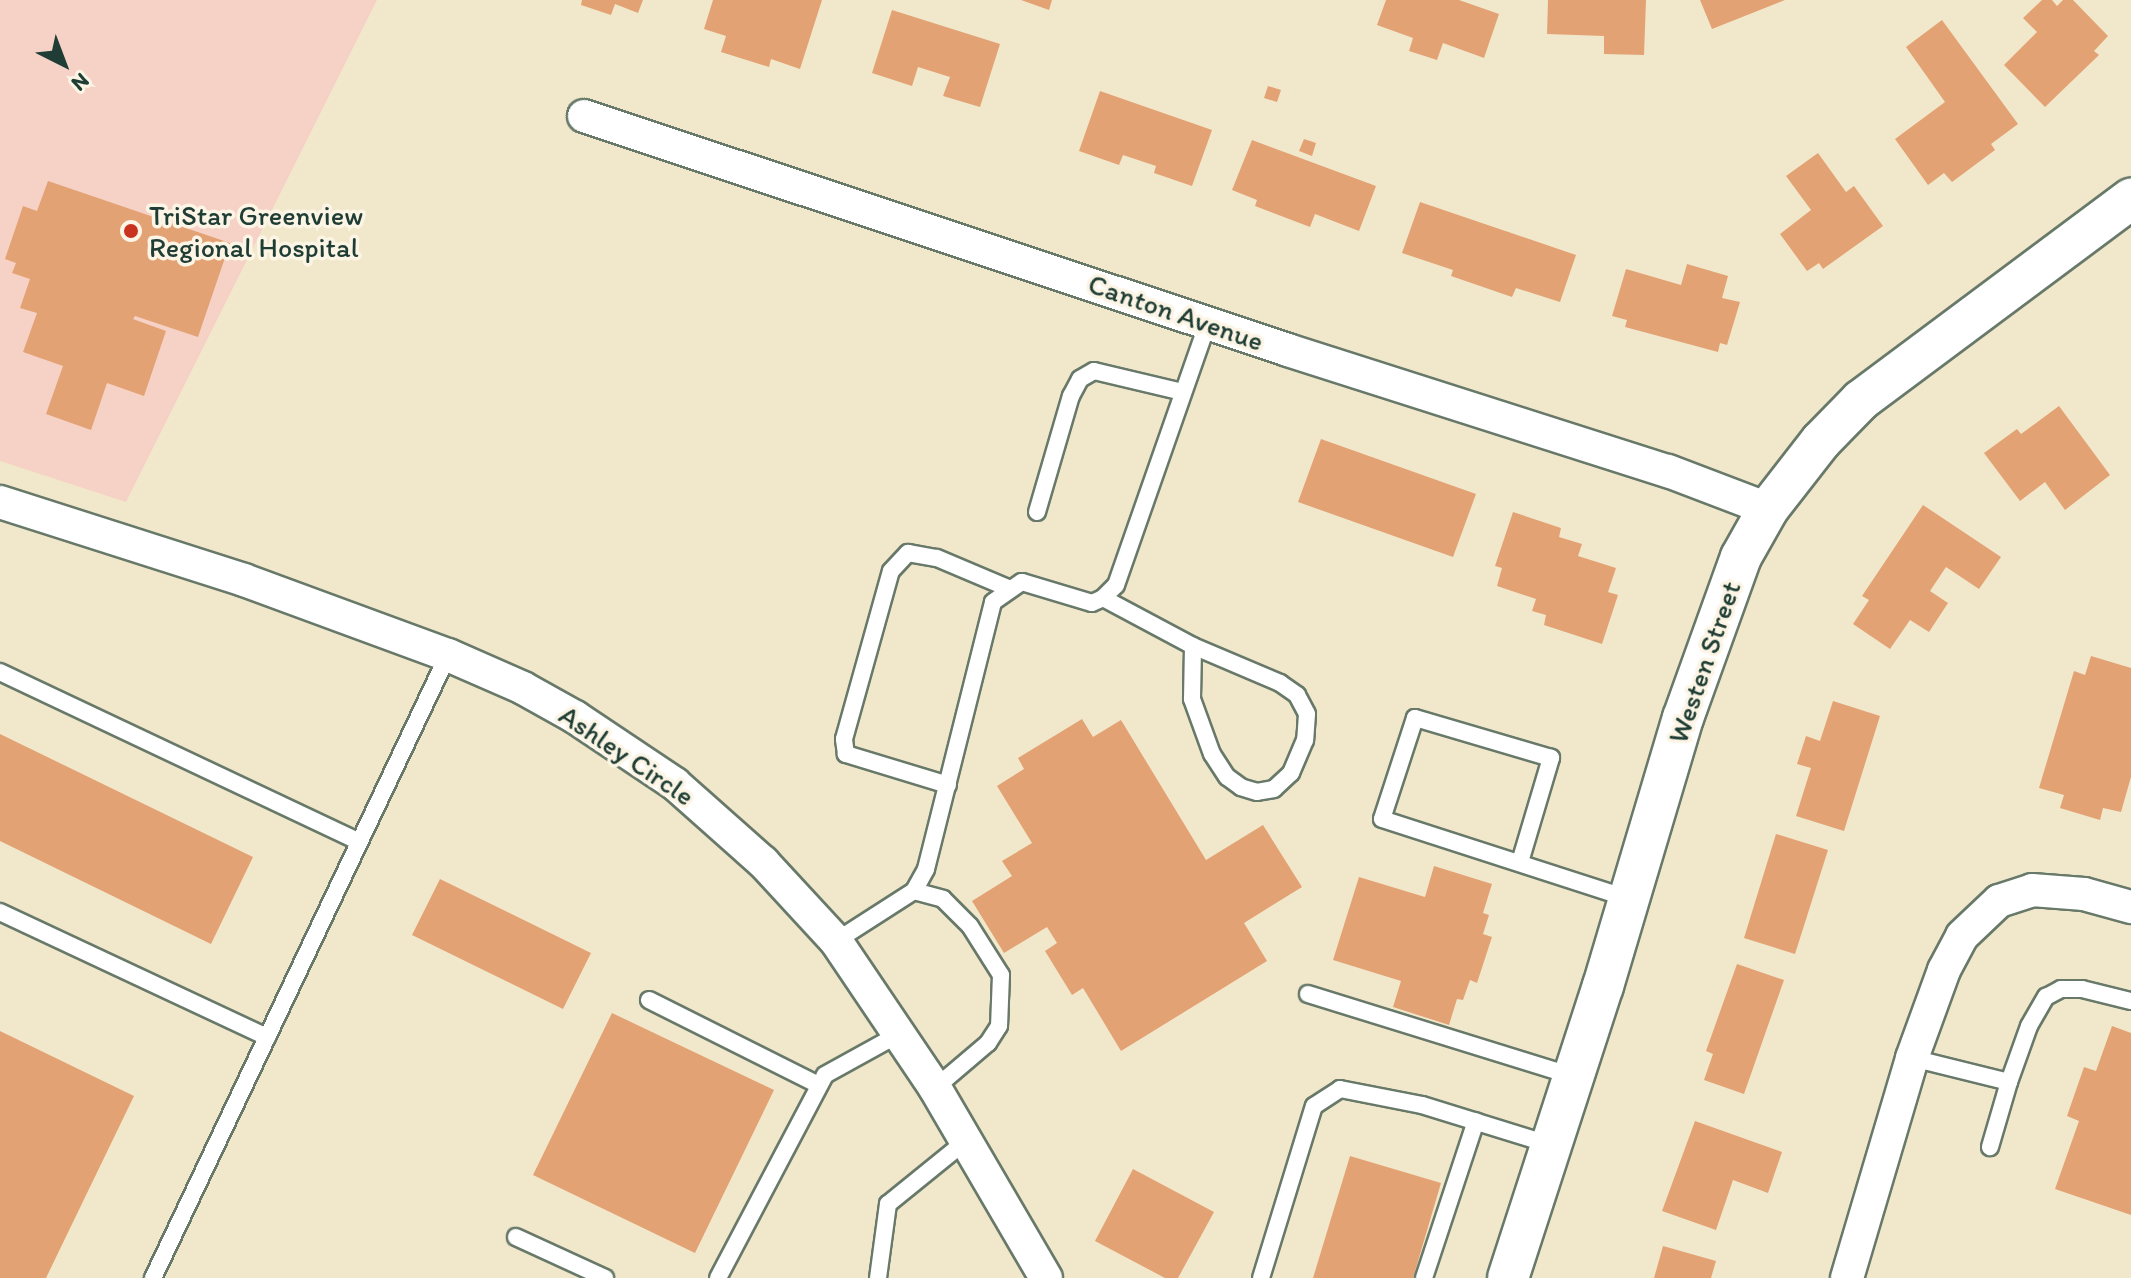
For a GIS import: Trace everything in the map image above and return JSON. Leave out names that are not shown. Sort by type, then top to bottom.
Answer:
[{"type":"street","name":"Canton Avenue","points":[[584,116],[1208,323],[1668,471],[1768,509]]},
{"type":"street","name":"Westen Street","points":[[1508,1278],[1575,1076],[1693,689],[1741,557],[1768,509],[1821,441],[1861,400],[2131,199]]},
{"type":"street","name":"Ashley Circle","points":[[0,502],[244,580],[448,655],[523,688],[575,717],[675,784],[763,862],[836,941],[901,1033],[1046,1278]]},
{"type":"street","points":[[1847,1278],[1912,1058],[1944,970],[1962,936],[1985,911],[2015,895],[2049,890],[2131,907]]},
{"type":"lane","points":[[836,941],[914,891],[926,869],[993,602],[1008,588],[1022,582],[1092,603],[1103,598],[1116,585],[1208,323]]},
{"type":"lane","points":[[1037,512],[1071,396],[1080,379],[1094,371],[1183,392]]},
{"type":"lane","points":[[948,785],[846,754],[844,739],[891,571],[908,553],[937,558],[1008,588]]},
{"type":"lane","points":[[1103,598],[1193,646],[1280,683],[1297,695],[1307,714],[1305,740],[1291,773],[1274,789],[1257,792],[1241,787],[1227,777],[1212,754],[1192,699],[1193,646]]},
{"type":"lane","points":[[153,1278],[448,655]]},
{"type":"lane","points":[[0,672],[359,842]]},
{"type":"lane","points":[[1520,862],[1551,758],[1415,718],[1382,819],[1629,899]]},
{"type":"lane","points":[[914,891],[943,899],[970,926],[1001,975],[1003,1001],[999,1026],[988,1043],[935,1088]]},
{"type":"lane","points":[[0,912],[267,1037]]},
{"type":"lane","points":[[1990,1147],[2029,1026],[2046,997],[2061,989],[2082,989],[2131,1001]]},
{"type":"lane","points":[[1308,994],[1575,1076]]},
{"type":"lane","points":[[649,1000],[819,1085]]},
{"type":"lane","points":[[718,1278],[825,1075],[901,1033]]},
{"type":"lane","points":[[1912,1058],[2009,1082]]},
{"type":"lane","points":[[1261,1278],[1314,1106],[1340,1089],[1422,1105],[1552,1146]]},
{"type":"lane","points":[[1424,1278],[1476,1121]]},
{"type":"lane","points":[[878,1278],[888,1204],[967,1140]]},
{"type":"lane","points":[[516,1237],[605,1278]]},
{"type":"shaded area","name":"TriStar Greenview Regional Hospital","points":[[0,0],[377,0],[126,502],[0,461]]},
{"type":"building","points":[[582,0],[643,0],[638,13],[615,4],[611,15],[581,5]]},
{"type":"building","points":[[713,0],[822,0],[800,69],[771,59],[769,67],[721,52],[726,36],[704,29]]},
{"type":"building","points":[[1021,0],[1052,0],[1049,10]]},
{"type":"building","points":[[1386,0],[1459,0],[1499,14],[1484,58],[1443,43],[1437,60],[1409,51],[1413,38],[1377,25]]},
{"type":"building","points":[[1548,0],[1646,0],[1644,55],[1604,54],[1604,36],[1547,34]]},
{"type":"building","points":[[1700,0],[1785,0],[1712,29]]},
{"type":"building","points":[[2042,0],[2052,0],[2057,6],[2063,0],[2073,0],[2108,36],[2094,51],[2099,55],[2045,107],[2004,65],[2037,32],[2023,18]]},
{"type":"building","points":[[892,10],[1000,44],[980,107],[943,96],[950,77],[918,67],[912,86],[872,73]]},
{"type":"building","points":[[1942,20],[2018,124],[1991,144],[1995,150],[1952,182],[1944,173],[1928,185],[1895,139],[1945,102],[1906,47]]},
{"type":"building","points":[[1268,86],[1281,90],[1277,102],[1264,98]]},
{"type":"building","points":[[1100,91],[1212,130],[1192,186],[1154,173],[1156,166],[1123,155],[1119,165],[1079,151]]},
{"type":"building","points":[[1304,139],[1316,143],[1312,156],[1299,151]]},
{"type":"building","points":[[1252,140],[1376,186],[1359,231],[1315,214],[1310,227],[1255,206],[1257,200],[1232,190]]},
{"type":"building","points":[[1818,153],[1846,192],[1854,186],[1883,226],[1823,269],[1819,263],[1807,271],[1780,234],[1811,210],[1786,176]]},
{"type":"building","points":[[48,181],[230,243],[198,337],[135,316],[133,319],[166,331],[144,396],[107,383],[91,430],[46,414],[63,366],[23,352],[37,313],[20,308],[30,279],[12,273],[16,263],[5,259],[23,206],[37,211]]},
{"type":"building","points":[[1420,202],[1576,255],[1560,302],[1516,288],[1512,297],[1451,276],[1453,270],[1402,253]]},
{"type":"building","points":[[1687,264],[1728,276],[1722,298],[1740,302],[1727,345],[1720,343],[1718,352],[1625,327],[1627,320],[1612,316],[1626,269],[1681,285]]},
{"type":"building","points":[[2059,406],[2110,475],[2065,510],[2045,482],[2020,501],[1984,453],[2017,429],[2021,434]]},
{"type":"building","points":[[1321,439],[1476,494],[1453,557],[1298,502]]},
{"type":"building","points":[[1923,505],[2001,557],[1979,589],[1946,567],[1930,591],[1948,603],[1929,632],[1910,620],[1890,649],[1853,624],[1869,600],[1862,596]]},
{"type":"building","points":[[1513,512],[1561,528],[1559,537],[1582,544],[1578,556],[1616,568],[1608,592],[1618,595],[1602,644],[1544,625],[1546,615],[1532,611],[1536,599],[1497,586],[1502,568],[1495,566]]},
{"type":"building","points":[[2091,656],[2131,668],[2131,777],[2121,812],[2103,808],[2100,820],[2060,808],[2064,795],[2039,788],[2074,671],[2085,675]]},
{"type":"building","points":[[1833,701],[1880,716],[1844,831],[1796,816],[1811,768],[1797,764],[1806,736],[1820,741]]},
{"type":"building","points":[[1082,719],[1093,737],[1121,720],[1206,860],[1263,825],[1302,887],[1244,923],[1267,961],[1121,1051],[1083,988],[1072,995],[1045,951],[1057,943],[1047,927],[1004,953],[972,901],[1012,876],[1002,861],[1032,843],[997,786],[1024,769],[1018,758]]},
{"type":"building","points":[[0,734],[253,857],[211,944],[0,841]]},
{"type":"building","points":[[1776,834],[1828,850],[1795,954],[1744,938]]},
{"type":"building","points":[[1434,866],[1492,884],[1483,913],[1489,915],[1483,934],[1492,937],[1477,983],[1470,980],[1463,1000],[1457,999],[1449,1025],[1393,1007],[1401,981],[1333,960],[1359,877],[1425,897]]},
{"type":"building","points":[[440,879],[591,953],[563,1009],[412,935]]},
{"type":"building","points":[[1737,964],[1784,980],[1744,1094],[1704,1080],[1713,1054],[1706,1051]]},
{"type":"building","points":[[612,1013],[774,1090],[695,1253],[533,1175]]},
{"type":"building","points":[[2112,1026],[2131,1033],[2131,1215],[2055,1189],[2079,1121],[2067,1116],[2084,1067],[2096,1071]]},
{"type":"building","points":[[0,1031],[134,1096],[46,1278],[0,1278]]},
{"type":"building","points":[[1695,1121],[1782,1152],[1768,1193],[1733,1180],[1716,1230],[1662,1211]]},
{"type":"building","points":[[1350,1156],[1441,1183],[1413,1278],[1313,1278]]},
{"type":"building","points":[[1133,1169],[1214,1212],[1178,1278],[1165,1278],[1095,1241]]},
{"type":"building","points":[[1663,1246],[1716,1261],[1711,1278],[1654,1278]]},
{"type":"place","name":"TriStar Greenview Regional Hospital","points":[[131,231]]}]
